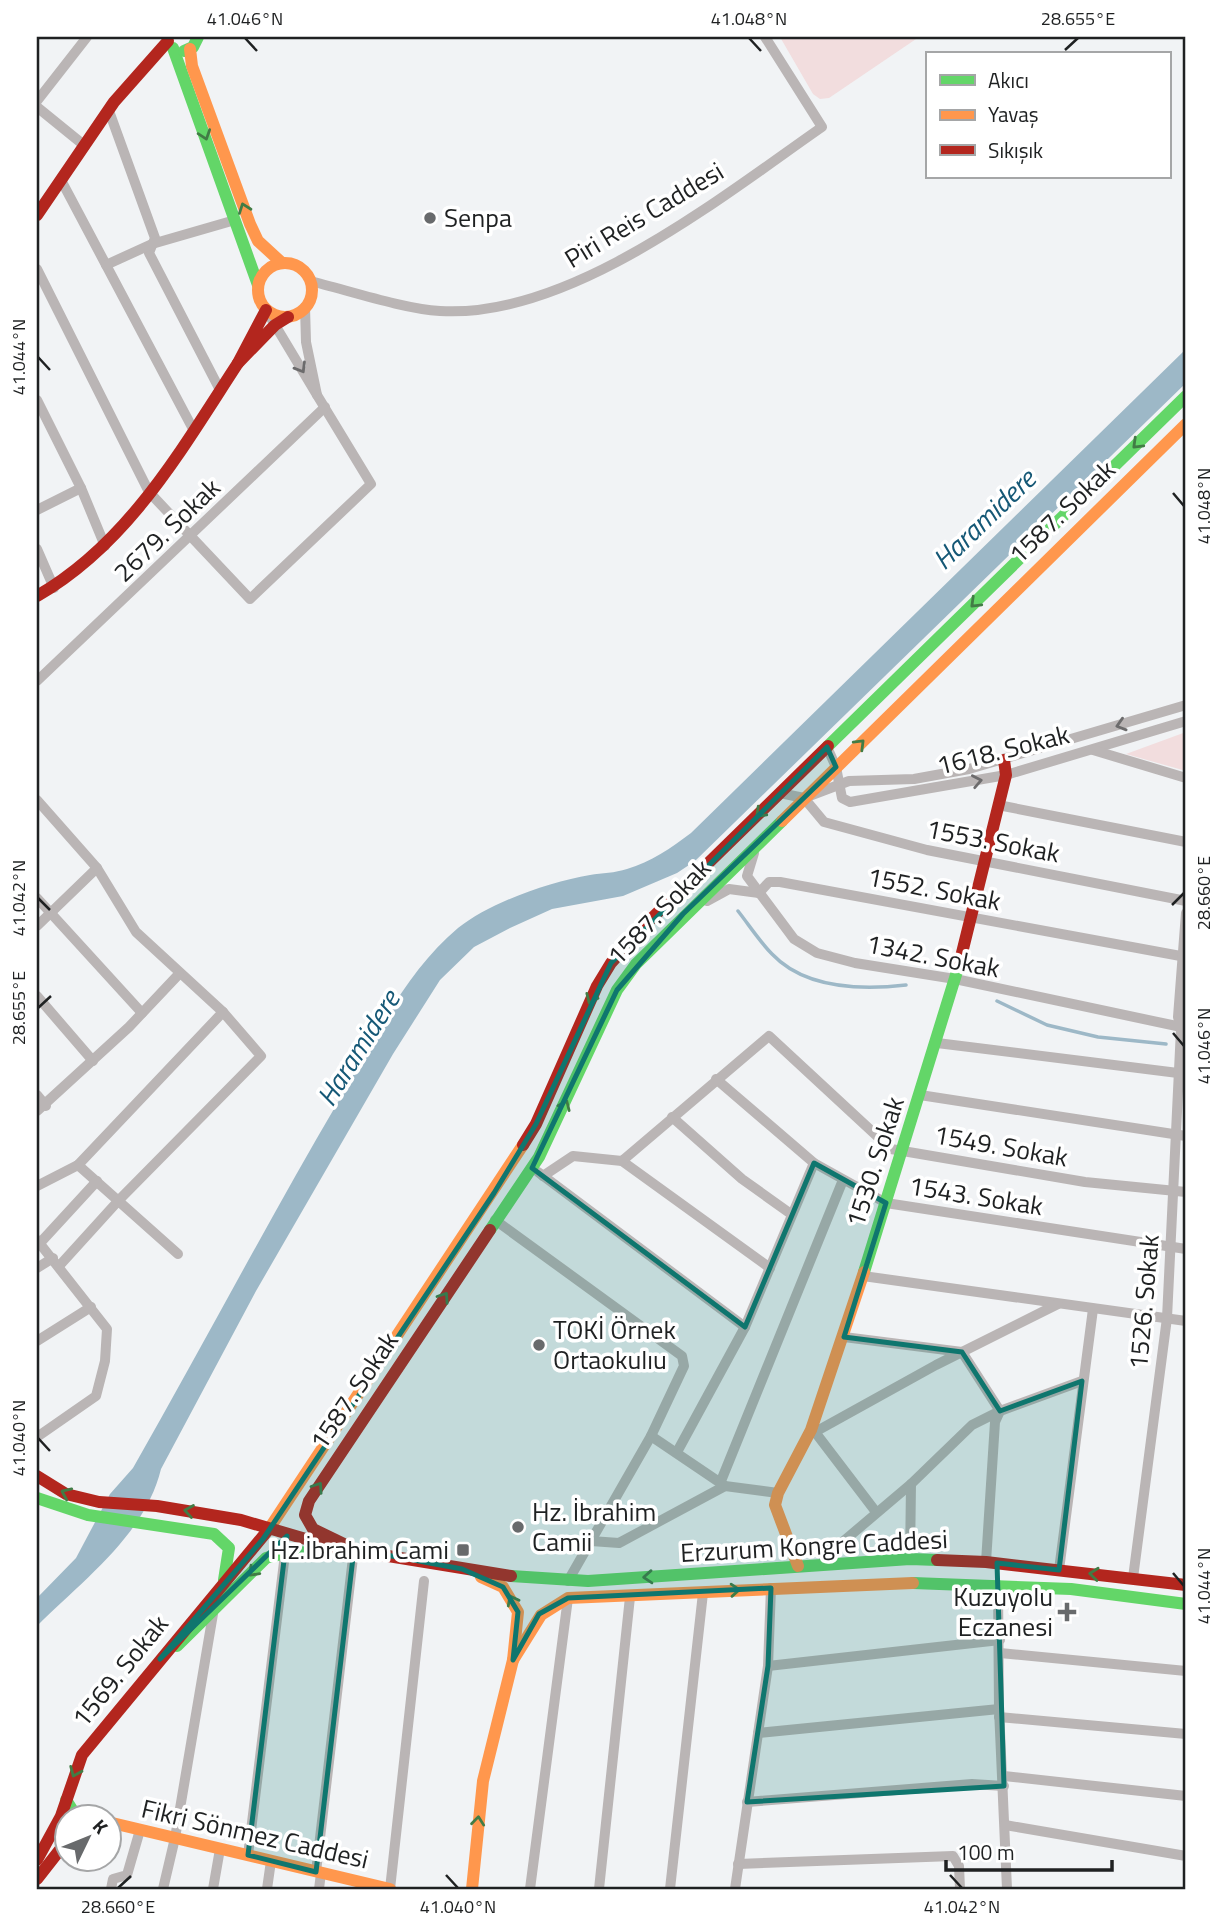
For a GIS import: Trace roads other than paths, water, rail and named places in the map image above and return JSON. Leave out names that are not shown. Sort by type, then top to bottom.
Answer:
[{"type":"main road","points":[[198,37],[190,50],[192,66],[250,224],[258,241],[282,263],[299,267],[310,281],[312,290],[306,307],[275,325],[238,363]]},
{"type":"main road","points":[[170,42],[190,50]]},
{"type":"main road","points":[[37,215],[147,61],[170,42]]},
{"type":"main road","points":[[170,42],[258,285],[258,294],[266,310],[288,317]]},
{"type":"main road","points":[[258,285],[266,270],[282,263]]},
{"type":"main road","points":[[37,596],[54,588],[93,560],[149,492],[238,363],[266,310]]},
{"type":"main road","name":"1587. Sokak","points":[[269,1529],[536,1124],[597,986],[611,963],[647,923],[1186,396]]},
{"type":"main road","name":"1587. Sokak","points":[[354,1549],[313,1529],[305,1515],[309,1501],[532,1168],[550,1136],[617,990],[636,964],[683,914],[1186,424]]},
{"type":"main road","name":"1530. Sokak","points":[[778,1493],[813,1431],[937,1043],[1006,775],[1004,761]]},
{"type":"main road","name":"Erzurum Kongre Caddesi","points":[[37,1476],[80,1499],[157,1506],[241,1520],[338,1547],[535,1580],[568,1581],[910,1559],[986,1562],[1186,1585]]},
{"type":"main road","points":[[778,1493],[775,1505],[798,1566]]},
{"type":"main road","points":[[37,1498],[43,1505],[88,1516],[214,1534],[224,1538],[230,1547],[231,1557],[221,1588]]},
{"type":"main road","name":"1569. Sokak","points":[[37,1860],[54,1831],[82,1755],[190,1621],[269,1529]]},
{"type":"main road","points":[[160,1659],[213,1614],[266,1558],[285,1554],[308,1555],[338,1547]]},
{"type":"main road","points":[[986,1562],[992,1584]]},
{"type":"main road","points":[[462,1569],[494,1582],[509,1593],[518,1612],[513,1660],[483,1781],[472,1889]]},
{"type":"main road","name":"Erzurum Kongre Caddesi","points":[[568,1598],[877,1583],[992,1584],[1132,1595],[1186,1604]]},
{"type":"main road","points":[[513,1660],[539,1614],[552,1604],[568,1598]]},
{"type":"main road","points":[[66,1800],[69,1804]]},
{"type":"main road","name":"Fikri Sönmez Caddesi","points":[[122,1826],[319,1872],[361,1886],[390,1889]]},
{"type":"main road","points":[[37,1879],[52,1860]]},
{"type":"main road","points":[[463,1889],[474,1873]]},
{"type":"street","points":[[37,101],[87,37]]},
{"type":"street","name":"Piri Reis Caddesi","points":[[310,281],[438,311],[471,311],[530,300],[593,275],[704,208],[822,127],[765,37]]},
{"type":"street","points":[[37,107],[85,146]]},
{"type":"street","points":[[109,111],[155,238],[149,253],[220,390]]},
{"type":"street","points":[[61,180],[193,429]]},
{"type":"street","points":[[106,265],[152,244],[235,220]]},
{"type":"street","points":[[37,269],[149,492],[250,599],[371,484],[266,310]]},
{"type":"street","points":[[306,307],[306,342],[317,395]]},
{"type":"street","points":[[37,400],[81,488],[105,546]]},
{"type":"street","name":"2679. Sokak","points":[[37,681],[324,407]]},
{"type":"street","points":[[37,510],[81,488]]},
{"type":"street","points":[[37,549],[54,588]]},
{"type":"street","name":"1618. Sokak","points":[[804,798],[837,783],[914,779],[1004,761],[1186,705]]},
{"type":"street","name":"1618. Sokak","points":[[837,783],[842,798],[850,802],[1006,775],[1186,721]]},
{"type":"street","points":[[827,747],[836,767],[837,783]]},
{"type":"street","points":[[1093,750],[1186,778]]},
{"type":"street","points":[[780,793],[804,798]]},
{"type":"street","name":"1553. Sokak","points":[[804,798],[824,822],[927,850],[1186,901]]},
{"type":"street","points":[[37,800],[97,868],[136,932],[223,1012],[261,1056],[56,1261],[37,1268]]},
{"type":"street","points":[[998,805],[1186,842]]},
{"type":"street","name":"1342. Sokak","points":[[764,837],[750,861],[747,876],[794,939],[817,953],[855,963],[955,979],[1184,1029]]},
{"type":"street","points":[[37,926],[97,868]]},
{"type":"street","name":"1552. Sokak","points":[[683,914],[729,889],[759,893],[769,882],[780,882],[1185,957]]},
{"type":"street","points":[[37,898],[142,1013]]},
{"type":"street","name":"1526. Sokak","points":[[1133,1578],[1167,1318],[1172,1191],[1181,1135],[1184,1029],[1178,1017],[1185,957],[1186,913]]},
{"type":"street","points":[[37,1095],[41,1109],[179,974]]},
{"type":"street","points":[[37,996],[93,1061]]},
{"type":"street","points":[[37,1186],[78,1165],[223,1012]]},
{"type":"street","name":"1549. Sokak","points":[[716,1079],[769,1036],[891,1149],[1086,1182],[1186,1192]]},
{"type":"street","points":[[937,1043],[1182,1074]]},
{"type":"street","points":[[622,1161],[716,1079]]},
{"type":"street","name":"1543. Sokak","points":[[716,1079],[814,1163],[886,1203],[1186,1249]]},
{"type":"street","points":[[920,1095],[1181,1135]]},
{"type":"street","points":[[672,1118],[742,1179],[791,1214]]},
{"type":"street","points":[[543,1176],[573,1156],[622,1161],[770,1268]]},
{"type":"street","points":[[677,1452],[745,1327],[814,1163]]},
{"type":"street","points":[[78,1165],[178,1254]]},
{"type":"street","points":[[532,1168],[745,1327]]},
{"type":"street","points":[[591,1541],[619,1543],[723,1484],[843,1180]]},
{"type":"street","points":[[37,1437],[96,1396],[104,1361],[107,1329],[38,1241],[97,1181]]},
{"type":"street","points":[[495,1220],[682,1356],[684,1366],[651,1436],[568,1581]]},
{"type":"street","points":[[863,1276],[1186,1321]]},
{"type":"street","points":[[876,1512],[813,1431],[1058,1304]]},
{"type":"street","points":[[37,1341],[91,1307]]},
{"type":"street","points":[[1059,1570],[1093,1309]]},
{"type":"street","points":[[844,1337],[962,1352],[1000,1410]]},
{"type":"street","points":[[823,1563],[826,1556],[911,1484],[972,1425],[1000,1410],[1082,1381]]},
{"type":"street","points":[[986,1562],[995,1422],[1000,1410]]},
{"type":"street","points":[[651,1436],[723,1484],[778,1493]]},
{"type":"street","points":[[910,1559],[911,1484]]},
{"type":"street","points":[[319,1889],[354,1549]]},
{"type":"street","points":[[248,1856],[285,1554]]},
{"type":"street","points":[[390,1889],[424,1581]]},
{"type":"street","points":[[992,1584],[1000,1640],[999,1713],[1007,1889]]},
{"type":"street","points":[[735,1889],[768,1665],[771,1588]]},
{"type":"street","points":[[670,1889],[703,1593]]},
{"type":"street","points":[[599,1889],[630,1597]]},
{"type":"street","points":[[530,1889],[568,1598]]},
{"type":"street","points":[[163,1889],[176,1838],[213,1614]]},
{"type":"street","points":[[768,1665],[1000,1640]]},
{"type":"street","points":[[1000,1653],[1186,1671]]},
{"type":"street","points":[[758,1733],[999,1713],[1186,1734]]},
{"type":"street","points":[[747,1802],[1004,1781],[1186,1796]]},
{"type":"street","points":[[1005,1825],[1186,1856]]},
{"type":"street","points":[[111,1889],[113,1879],[127,1875],[140,1830]]},
{"type":"street","points":[[213,1889],[220,1849]]},
{"type":"street","points":[[738,1864],[953,1856],[959,1866],[960,1889]]},
{"type":"street","points":[[267,1889],[271,1861]]},
{"type":"water","points":[[1186,349],[1186,383],[695,861],[677,873],[623,896],[552,909],[510,928],[474,947],[440,980],[393,1054],[256,1291],[161,1469],[153,1493],[141,1515],[110,1555],[37,1626],[37,1598],[76,1558],[110,1494],[133,1468],[391,1009],[439,946],[471,919],[503,902],[557,883],[636,866],[691,833]]},
{"type":"waterway","points":[[738,911],[772,954],[785,966],[801,974],[817,981],[853,987],[906,985]]},
{"type":"waterway","points":[[997,1001],[1047,1025],[1098,1037],[1166,1044]]},
{"type":"place","name":"Senpa","points":[[430,218]]},
{"type":"place","name":"TOKİ Örnek Ortaokulıu","points":[[539,1345]]},
{"type":"place","name":"Hz. İbrahim Camii","points":[[518,1527]]},
{"type":"place","name":"Hz.İbrahim Cami","points":[[463,1550]]},
{"type":"place","name":"Kuzuyolu Eczanesi","points":[[1067,1612]]},
{"type":"water label","name":"Haramidere","points":[[984,519]]},
{"type":"water label","name":"Haramidere","points":[[358,1048]]}]
